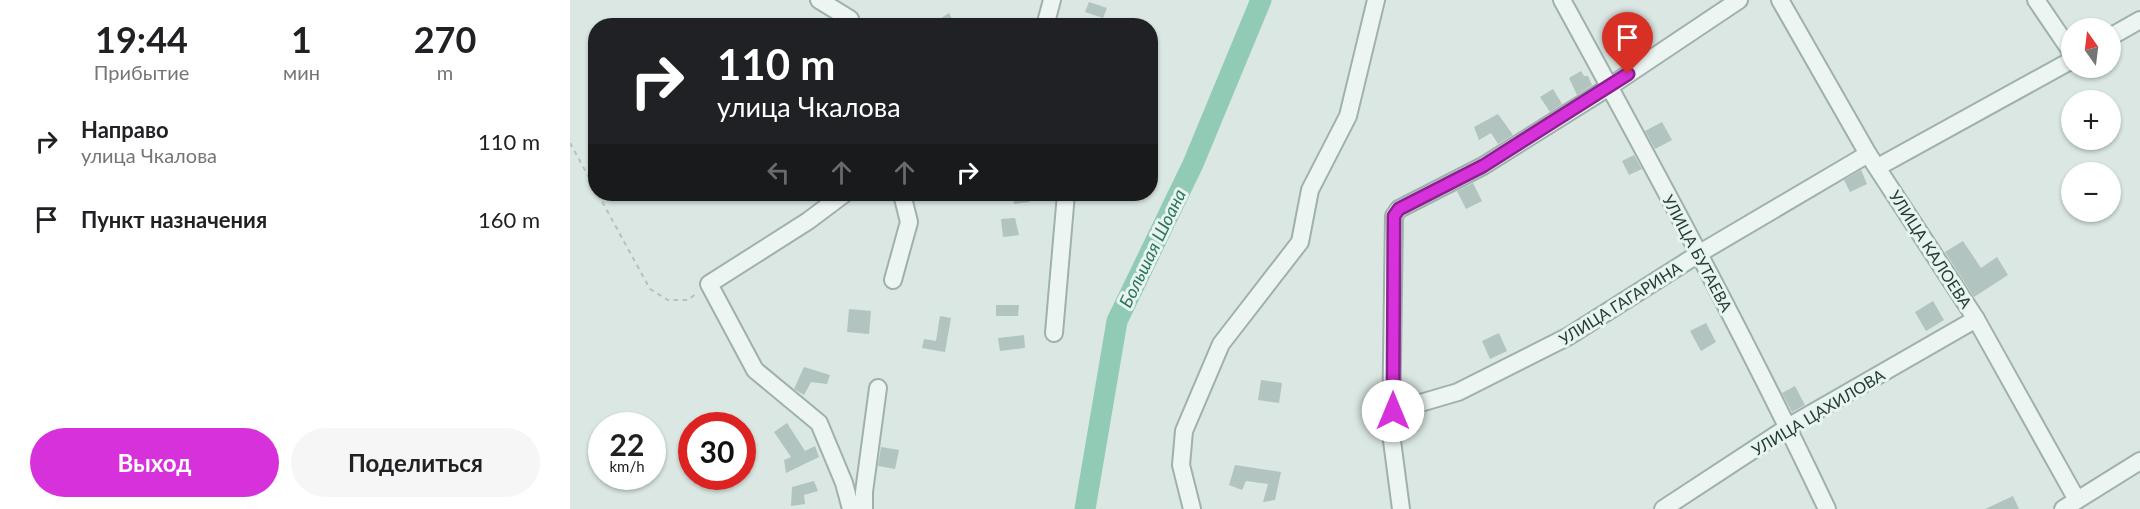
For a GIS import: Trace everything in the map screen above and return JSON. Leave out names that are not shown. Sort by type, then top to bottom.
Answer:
[{"type":"street","points":[[819,0],[847,18]]},
{"type":"street","points":[[1044,18],[1052,0]]},
{"type":"street","points":[[1192,509],[1181,465],[1184,431],[1221,344],[1300,243],[1310,190],[1347,116],[1376,0]]},
{"type":"street","name":"УЛИЦА БУТАЕВА","points":[[1562,0],[1700,253],[1827,509]]},
{"type":"street","points":[[1401,509],[1391,433],[1393,411],[1392,224],[1394,216],[1399,209],[1483,166],[1609,87],[1739,0]]},
{"type":"street","name":"УЛИЦА КАЛОЕВА","points":[[1780,0],[1868,154],[1976,319],[2070,504]]},
{"type":"street","points":[[2036,0],[2061,37]]},
{"type":"street","points":[[2121,31],[2140,20]]},
{"type":"street","points":[[1878,167],[2061,66]]},
{"type":"street","name":"УЛИЦА ГАГАРИНА","points":[[1393,411],[1458,392],[1569,336],[1700,253],[1868,154]]},
{"type":"street","points":[[835,201],[808,221],[709,284],[754,370],[819,423],[844,483],[851,509]]},
{"type":"street","points":[[893,280],[909,222],[904,201]]},
{"type":"street","points":[[1054,333],[1065,201]]},
{"type":"street","name":"УЛИЦА ЦАХИЛОВА","points":[[1663,509],[1788,427],[1976,319]]},
{"type":"street","points":[[864,509],[864,492],[878,388]]},
{"type":"street","points":[[2070,504],[2140,460]]},
{"type":"path","points":[[570,143],[588,177]]},
{"type":"path","points":[[601,201],[650,289],[668,300],[688,300],[709,284]]},
{"type":"building","points":[[1089,2],[1107,8],[1103,18],[1085,12]]},
{"type":"building","points":[[949,13],[952,18],[941,18]]},
{"type":"building","points":[[1581,71],[1584,76],[1588,76],[1592,85],[1577,95],[1569,78]]},
{"type":"building","points":[[1553,89],[1562,104],[1550,112],[1540,97]]},
{"type":"building","points":[[1498,114],[1513,135],[1498,144],[1491,133],[1479,140],[1474,127]]},
{"type":"building","points":[[1662,122],[1672,140],[1655,149],[1645,131]]},
{"type":"building","points":[[1634,155],[1642,169],[1629,175],[1622,161]]},
{"type":"building","points":[[1861,170],[1867,184],[1850,192],[1844,180]]},
{"type":"building","points":[[1473,183],[1482,201],[1466,209],[1457,191]]},
{"type":"building","points":[[1013,201],[1030,201],[1030,202],[1014,204]]},
{"type":"building","points":[[1015,218],[1019,235],[1003,237],[1001,219]]},
{"type":"building","points":[[1963,241],[1981,268],[1997,257],[2008,275],[1974,297],[1945,252]]},
{"type":"building","points":[[1933,301],[1944,320],[1926,331],[1915,312]]},
{"type":"building","points":[[996,305],[1019,305],[1018,316],[996,316]]},
{"type":"building","points":[[849,309],[871,311],[869,334],[847,332]]},
{"type":"building","points":[[940,316],[951,318],[945,352],[922,348],[924,339],[936,341]]},
{"type":"building","points":[[1706,323],[1716,342],[1701,351],[1690,331]]},
{"type":"building","points":[[1499,333],[1507,351],[1490,359],[1482,341]]},
{"type":"building","points":[[1024,335],[1025,348],[1000,351],[998,338]]},
{"type":"building","points":[[804,367],[830,375],[827,384],[811,382],[804,395],[794,389]]},
{"type":"building","points":[[1261,380],[1282,383],[1279,403],[1258,400]]},
{"type":"building","points":[[1795,386],[1805,405],[1792,412],[1782,393]]},
{"type":"building","points":[[787,423],[805,451],[815,446],[819,457],[786,473],[784,460],[791,457],[774,432]]},
{"type":"building","points":[[881,447],[899,450],[895,469],[878,466]]},
{"type":"building","points":[[1235,465],[1281,472],[1275,500],[1263,502],[1268,484],[1246,481],[1242,490],[1229,485]]},
{"type":"building","points":[[814,481],[818,491],[804,495],[805,504],[791,506],[792,487]]},
{"type":"building","points":[[2013,496],[2019,509],[1985,509]]},
{"type":"waterway","name":"Большая Шоана","points":[[1085,509],[1117,321],[1193,164],[1261,0]]},
{"type":"route","points":[[1393,411],[1392,224],[1394,216],[1399,209],[1483,166],[1628,74]]}]
